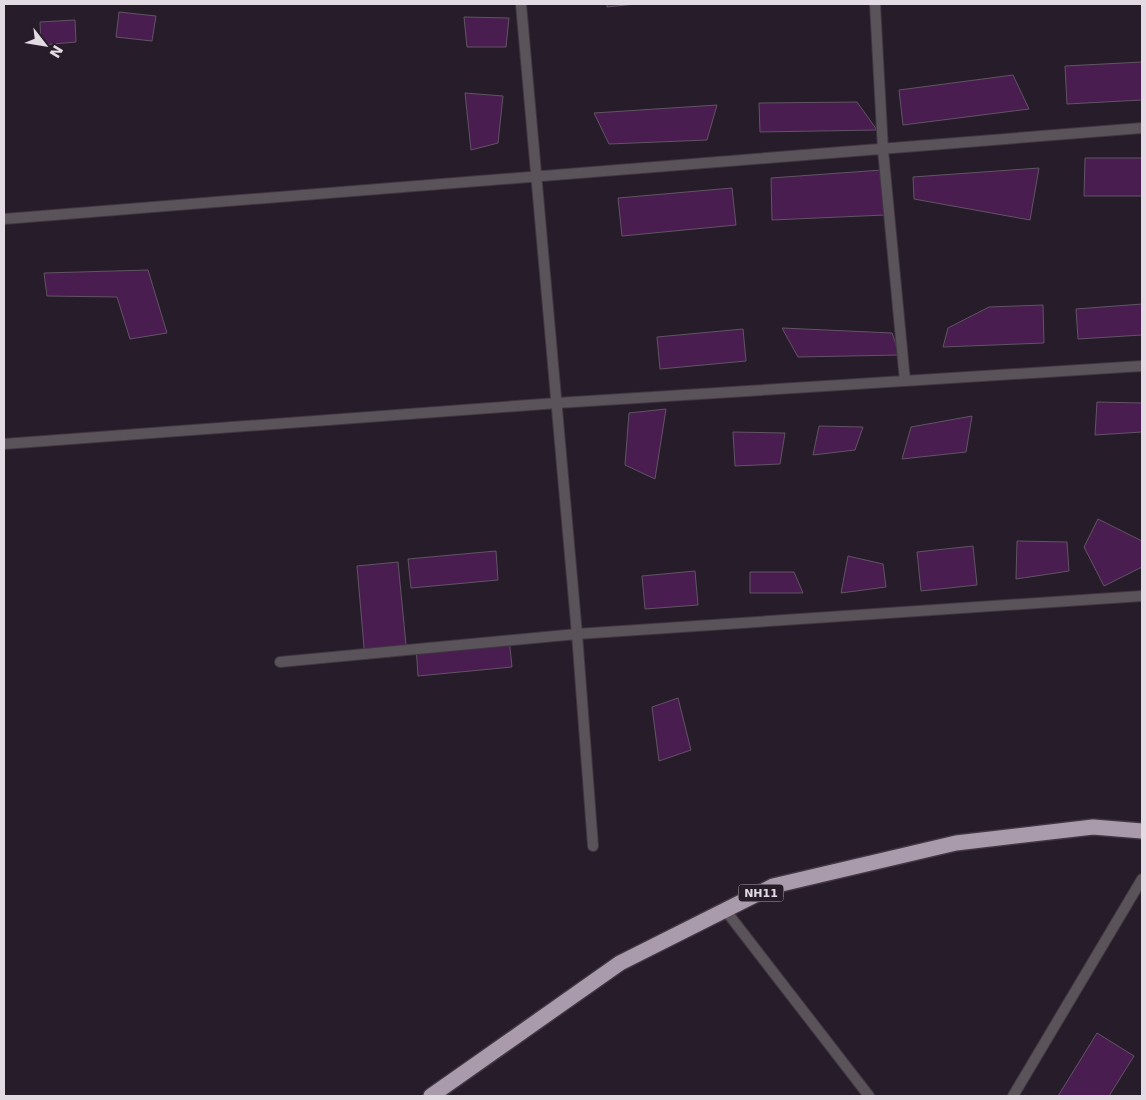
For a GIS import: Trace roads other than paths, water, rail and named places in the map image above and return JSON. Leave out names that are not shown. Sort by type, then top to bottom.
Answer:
[{"type":"highway","name":"NH11","points":[[431,1096],[620,963],[773,886],[956,843],[1093,827],[1142,831]]},
{"type":"lane","points":[[522,4],[577,634],[593,846]]},
{"type":"lane","points":[[875,4],[883,150],[905,381]]},
{"type":"lane","points":[[4,219],[537,178],[1142,128]]},
{"type":"lane","points":[[4,444],[557,403],[1142,366]]},
{"type":"lane","points":[[280,662],[577,634],[1142,596]]},
{"type":"lane","points":[[1013,1096],[1142,880]]},
{"type":"lane","points":[[726,910],[869,1096]]}]
